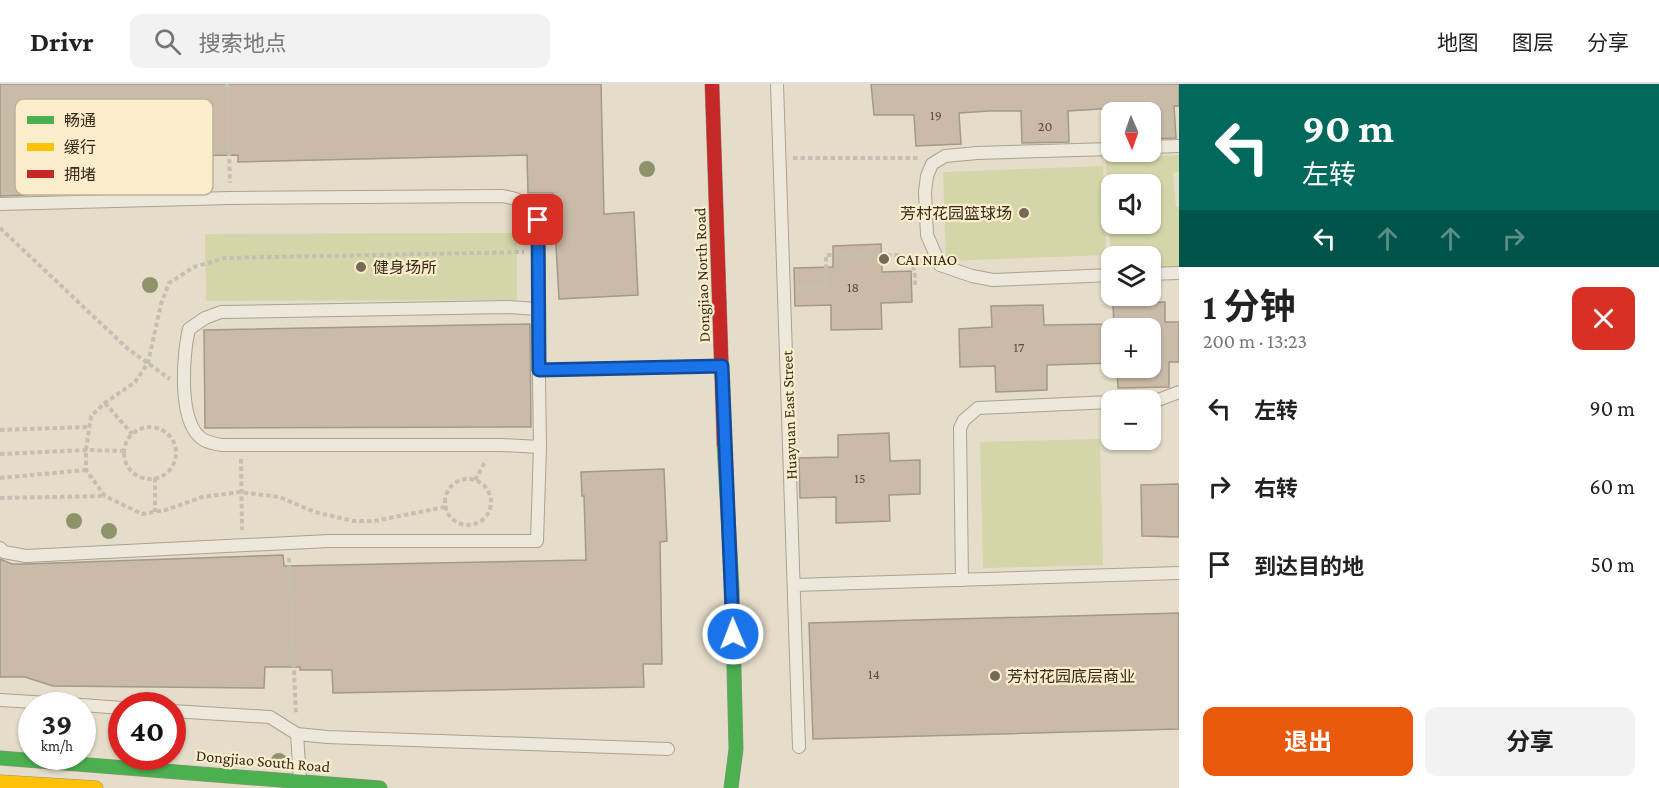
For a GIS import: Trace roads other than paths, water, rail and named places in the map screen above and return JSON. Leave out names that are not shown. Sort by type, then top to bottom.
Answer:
[{"type":"street","name":"Dongjiao North Road","points":[[712,84],[732,588],[736,749],[731,788]]},
{"type":"street","name":"Dongjiao South Road","points":[[0,758],[380,788]]},
{"type":"street","points":[[0,782],[96,788]]},
{"type":"lane","name":"Huayuan East Street","points":[[777,84],[799,747]]},
{"type":"lane","points":[[1161,147],[1179,146]]},
{"type":"lane","points":[[1101,148],[945,156],[932,164],[927,176],[925,192],[927,235],[940,265],[972,276],[993,280],[1101,275]]},
{"type":"lane","points":[[0,204],[230,198],[502,196],[518,198],[532,210],[538,220],[540,447],[537,540],[288,543],[26,556],[4,552],[0,548]]},
{"type":"lane","points":[[1161,274],[1179,273]]},
{"type":"lane","points":[[538,309],[508,307],[221,312],[205,318],[189,329],[185,358],[185,401],[193,428],[203,440],[222,445],[540,447]]},
{"type":"lane","points":[[539,370],[722,366]]},
{"type":"lane","points":[[1161,399],[1179,392]]},
{"type":"lane","points":[[962,580],[960,428],[964,420],[978,408],[1101,402]]},
{"type":"lane","points":[[794,585],[1179,573]]},
{"type":"lane","points":[[0,700],[18,701]]},
{"type":"lane","points":[[186,712],[270,717],[297,734],[327,737],[668,749]]},
{"type":"lane","points":[[297,734],[300,781]]},
{"type":"place","name":"芳村花园篮球场","points":[[1024,213]]},
{"type":"place","name":"CAI NIAO","points":[[884,259]]},
{"type":"place","name":"健身场所","points":[[361,267]]},
{"type":"place","name":"芳村花园底层商业","points":[[995,676]]}]
